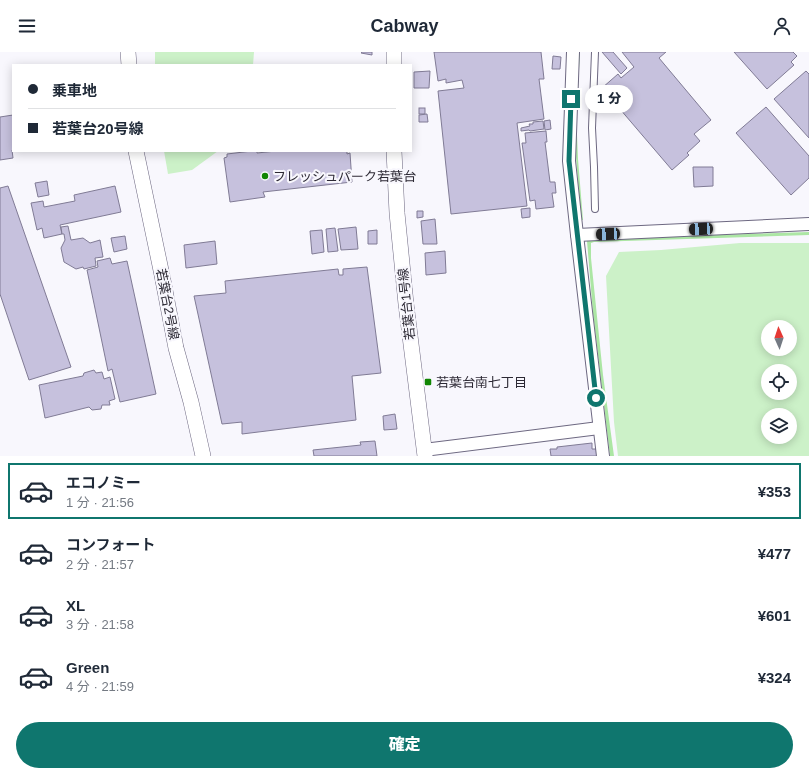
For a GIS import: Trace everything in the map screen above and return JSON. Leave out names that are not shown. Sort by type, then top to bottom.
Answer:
[{"type":"street","points":[[128,52],[129,64]]},
{"type":"street","points":[[394,52],[394,64]]},
{"type":"street","points":[[573,52],[569,161],[603,456]]},
{"type":"street","name":"若葉台2号線","points":[[136,152],[176,348],[204,456]]},
{"type":"street","name":"若葉台1号線","points":[[394,152],[397,212],[405,297],[424,453]]},
{"type":"street","points":[[577,235],[809,224]]},
{"type":"street","points":[[424,453],[599,428]]},
{"type":"lane","points":[[595,52],[592,128],[595,209]]},
{"type":"shaded area","points":[[155,52],[254,52],[253,64],[155,64]]},
{"type":"shaded area","points":[[578,52],[580,52],[577,135],[583,220],[581,220],[576,157],[575,117]]},
{"type":"shaded area","points":[[164,152],[217,152],[192,170],[168,174]]},
{"type":"shaded area","points":[[809,232],[809,235],[591,243],[591,258],[603,375],[614,456],[610,456],[593,313],[587,241],[593,239]]},
{"type":"shaded area","points":[[740,243],[809,243],[809,456],[618,456],[614,422],[606,276],[619,252]]},
{"type":"building","points":[[372,52],[372,55],[361,53]]},
{"type":"building","points":[[434,52],[541,52],[544,79],[539,79],[544,119],[517,123],[527,206],[451,214],[438,91],[464,88],[462,80],[446,83],[446,79],[438,81]]},
{"type":"building","points":[[602,52],[613,52],[627,68],[621,74]]},
{"type":"building","points":[[622,52],[666,52],[659,58],[711,120],[694,134],[700,141],[687,153],[689,155],[672,170],[602,88],[618,74],[621,78],[634,67]]},
{"type":"building","points":[[734,52],[793,52],[797,56],[791,62],[794,65],[767,89]]},
{"type":"building","points":[[553,56],[561,57],[560,69],[552,69]]},
{"type":"building","points":[[430,71],[429,88],[414,88],[414,72]]},
{"type":"building","points":[[806,71],[809,74],[809,138],[774,99]]},
{"type":"building","points":[[766,107],[809,156],[809,178],[791,195],[736,133]]},
{"type":"building","points":[[419,108],[425,108],[425,114],[419,114]]},
{"type":"building","points":[[427,114],[428,122],[419,122],[419,115]]},
{"type":"building","points":[[12,115],[13,158],[0,160],[0,117]]},
{"type":"building","points":[[550,120],[551,129],[545,130],[544,121]]},
{"type":"building","points":[[543,121],[544,129],[521,131],[521,128],[530,126],[529,124],[533,124],[533,122]]},
{"type":"building","points":[[546,131],[547,142],[545,142],[550,182],[555,182],[556,193],[552,193],[554,207],[536,209],[535,200],[530,201],[522,143],[526,143],[525,133]]},
{"type":"building","points":[[244,152],[347,152],[347,154],[350,153],[352,182],[263,192],[265,197],[230,202],[224,158],[227,157],[227,154]]},
{"type":"building","points":[[693,167],[713,167],[713,186],[694,187]]},
{"type":"building","points":[[47,181],[49,195],[38,197],[35,183]]},
{"type":"building","points":[[8,186],[71,367],[29,380],[0,294],[0,188]]},
{"type":"building","points":[[115,186],[121,212],[60,225],[62,234],[44,238],[42,228],[37,230],[31,203],[43,201],[44,207],[75,201],[74,195]]},
{"type":"building","points":[[530,208],[530,217],[522,218],[521,209]]},
{"type":"building","points":[[417,211],[423,211],[423,217],[417,218]]},
{"type":"building","points":[[435,219],[437,244],[423,244],[421,221]]},
{"type":"building","points":[[68,226],[71,240],[83,238],[90,243],[100,240],[103,257],[95,258],[96,266],[76,269],[64,262],[61,248],[65,240],[61,227]]},
{"type":"building","points":[[356,227],[358,249],[341,250],[338,229]]},
{"type":"building","points":[[335,228],[338,251],[328,252],[326,229]]},
{"type":"building","points":[[322,230],[324,252],[312,254],[310,231]]},
{"type":"building","points":[[377,230],[377,244],[368,244],[368,231]]},
{"type":"building","points":[[125,236],[127,249],[114,252],[111,238]]},
{"type":"building","points":[[215,241],[217,264],[186,268],[184,245]]},
{"type":"building","points":[[445,251],[446,273],[426,275],[425,253]]},
{"type":"building","points":[[110,258],[112,264],[127,261],[156,394],[120,402],[112,369],[108,371],[87,270],[98,267],[97,261]]},
{"type":"building","points":[[367,267],[381,373],[352,376],[356,420],[242,434],[242,422],[222,424],[194,296],[226,293],[225,281],[338,269],[339,275],[343,275],[343,269]]},
{"type":"building","points":[[94,370],[96,373],[102,372],[104,379],[110,377],[115,399],[109,401],[110,405],[102,405],[101,409],[92,410],[89,407],[45,418],[39,385],[83,376],[84,373]]},
{"type":"building","points":[[395,414],[397,429],[384,430],[383,416]]},
{"type":"building","points":[[375,441],[377,456],[314,456],[313,450],[361,445],[360,442]]},
{"type":"building","points":[[592,443],[592,449],[597,449],[598,456],[551,456],[550,449]]},
{"type":"place","name":"フレッシュパーク若葉台","points":[[265,176]]},
{"type":"place","name":"若葉台南七丁目","points":[[428,382]]},
{"type":"route","points":[[571,99],[569,161],[596,398]]}]
